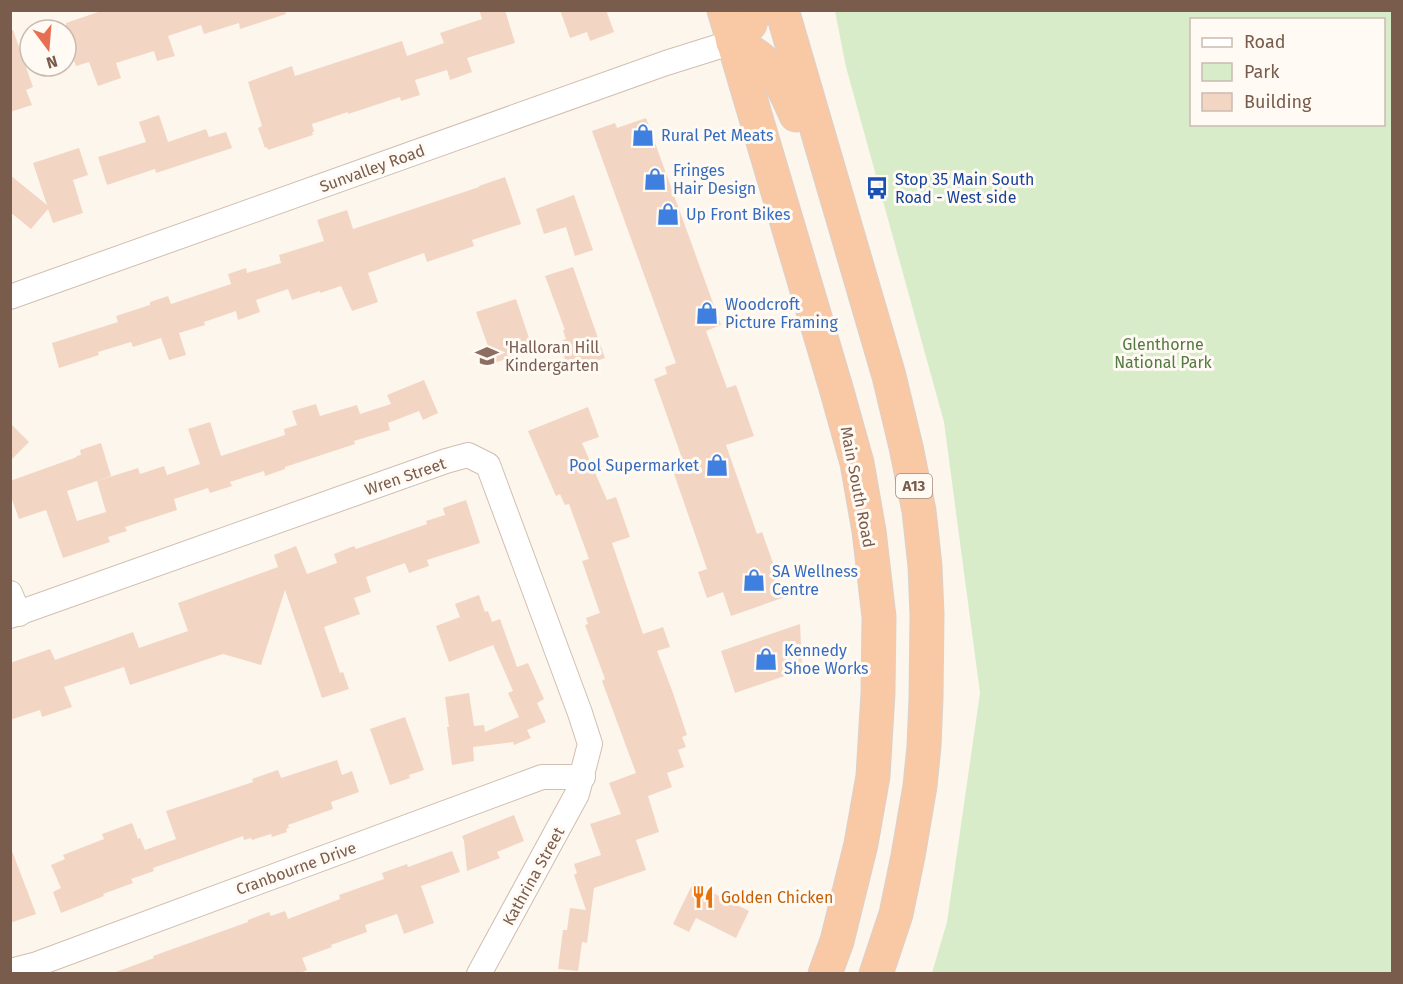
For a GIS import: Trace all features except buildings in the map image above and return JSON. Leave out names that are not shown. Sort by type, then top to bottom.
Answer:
[{"type":"highway","name":"Main South Road","points":[[724,10],[837,388],[857,463],[869,531],[879,617],[878,693],[873,776],[856,866],[837,941],[825,974]]},
{"type":"highway","points":[[754,10],[750,24],[733,42],[752,51],[779,78],[811,149],[836,197]]},
{"type":"highway","name":"A13","points":[[782,10],[889,376],[919,511],[925,566],[926,699],[920,786],[896,914],[876,974]]},
{"type":"street","name":"Sunvalley Road","points":[[10,297],[655,67],[733,42]]},
{"type":"street","name":"Wren Street","points":[[13,608],[468,455],[488,465],[580,713],[590,744],[583,777]]},
{"type":"street","name":"Cranbourne Drive","points":[[10,971],[37,964],[542,777],[583,777]]},
{"type":"street","name":"Kathrina Street","points":[[479,974],[577,794],[583,777]]},
{"type":"green space","name":"Glenthorne National Park","points":[[835,11],[1392,11],[1392,973],[932,973],[947,922],[980,693],[944,422],[846,67]]},
{"type":"place","name":"Rural Pet Meats","points":[[643,135]]},
{"type":"place","name":"Fringes Hair Design","points":[[655,179]]},
{"type":"place","name":"Stop 35 Main South Road - West side","points":[[877,188]]},
{"type":"place","name":"Up Front Bikes","points":[[668,214]]},
{"type":"place","name":"Woodcroft Picture Framing","points":[[707,313]]},
{"type":"place","name":"'Halloran Hill Kindergarten","points":[[487,356]]},
{"type":"place","name":"Pool Supermarket","points":[[717,465]]},
{"type":"place","name":"SA Wellness Centre","points":[[754,580]]},
{"type":"place","name":"Kennedy Shoe Works","points":[[766,659]]},
{"type":"place","name":"Golden Chicken","points":[[703,897]]}]
